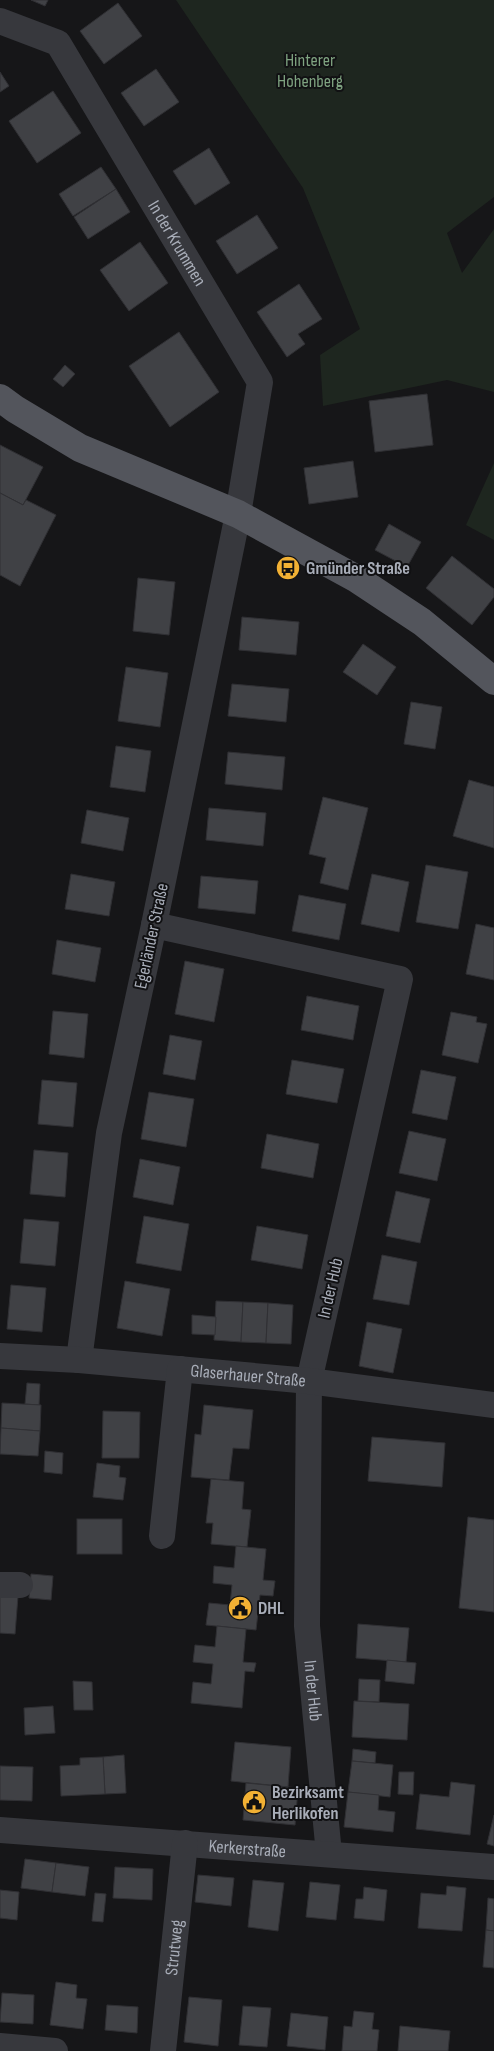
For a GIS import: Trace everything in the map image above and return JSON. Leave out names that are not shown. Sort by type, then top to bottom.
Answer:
[{"type":"main road","points":[[0,398],[15,410],[80,448],[238,514],[357,579],[422,622],[494,681]]},
{"type":"street","name":"In der Krummen","points":[[0,21],[58,44],[260,382],[238,514]]},
{"type":"street","name":"Egerländer Straße","points":[[79,1360],[108,1134],[154,924],[238,514]]},
{"type":"street","name":"In der Hub","points":[[154,924],[400,979],[309,1381],[307,1626],[329,1854]]},
{"type":"street","name":"Glaserhauer Straße","points":[[0,1356],[79,1360],[309,1381],[494,1405]]},
{"type":"street","points":[[162,1536],[180,1369]]},
{"type":"street","name":"Kerkerstraße","points":[[0,1830],[494,1867]]},
{"type":"street","name":"Strutweg","points":[[164,2051],[185,1844]]},
{"type":"street","points":[[0,2046],[56,2051]]},
{"type":"green space","name":"Hinterer Hohenberg","points":[[176,0],[494,0],[494,197],[447,233],[462,273],[494,229],[494,392],[447,380],[323,406],[320,355],[360,329],[303,188]]},
{"type":"green space","points":[[494,463],[494,540],[466,525]]},
{"type":"building","points":[[31,0],[48,0],[45,6]]},
{"type":"building","points":[[118,3],[142,36],[104,64],[80,31]]},
{"type":"building","points":[[156,69],[179,102],[144,126],[121,93]]},
{"type":"building","points":[[0,72],[9,86],[0,92]]},
{"type":"building","points":[[53,91],[81,133],[37,163],[9,121]]},
{"type":"building","points":[[209,148],[230,183],[195,205],[173,171]]},
{"type":"building","points":[[101,167],[116,189],[73,216],[59,194]]},
{"type":"building","points":[[116,189],[130,212],[88,239],[74,217]]},
{"type":"building","points":[[257,215],[278,248],[237,274],[216,241]]},
{"type":"building","points":[[140,242],[168,283],[129,311],[100,270]]},
{"type":"building","points":[[299,284],[322,319],[298,334],[305,344],[287,357],[257,312]]},
{"type":"building","points":[[179,332],[219,392],[170,427],[129,366]]},
{"type":"building","points":[[65,365],[75,374],[63,387],[53,379]]},
{"type":"building","points":[[427,394],[433,445],[375,452],[369,401]]},
{"type":"building","points":[[0,445],[43,467],[23,505],[0,493]]},
{"type":"building","points":[[353,461],[358,497],[309,504],[304,468]]},
{"type":"building","points":[[0,493],[23,505],[26,500],[56,515],[20,586],[0,575]]},
{"type":"building","points":[[389,524],[421,542],[407,567],[375,550]]},
{"type":"building","points":[[452,556],[494,589],[494,597],[472,625],[426,588]]},
{"type":"building","points":[[138,578],[175,582],[169,635],[133,631]]},
{"type":"building","points":[[242,617],[299,622],[296,655],[239,650]]},
{"type":"building","points":[[363,644],[396,667],[377,695],[343,672]]},
{"type":"building","points":[[126,667],[168,673],[160,727],[118,721]]},
{"type":"building","points":[[232,684],[289,689],[286,722],[228,716]]},
{"type":"building","points":[[411,702],[442,707],[435,749],[404,744]]},
{"type":"building","points":[[116,746],[151,751],[145,792],[110,787]]},
{"type":"building","points":[[228,752],[285,757],[282,790],[225,784]]},
{"type":"building","points":[[469,780],[494,787],[494,848],[453,836]]},
{"type":"building","points":[[323,797],[368,808],[348,890],[320,883],[326,858],[309,854]]},
{"type":"building","points":[[209,808],[266,813],[263,846],[206,840]]},
{"type":"building","points":[[87,810],[129,818],[123,851],[81,843]]},
{"type":"building","points":[[426,865],[468,872],[458,929],[416,922]]},
{"type":"building","points":[[71,874],[115,882],[109,916],[65,909]]},
{"type":"building","points":[[372,874],[409,882],[399,932],[361,924]]},
{"type":"building","points":[[201,876],[258,881],[255,914],[198,908]]},
{"type":"building","points":[[299,895],[346,904],[339,940],[292,931]]},
{"type":"building","points":[[476,924],[494,928],[494,980],[466,974]]},
{"type":"building","points":[[57,940],[101,948],[95,982],[52,974]]},
{"type":"building","points":[[185,961],[224,969],[214,1022],[175,1014]]},
{"type":"building","points":[[307,996],[359,1006],[353,1040],[301,1030]]},
{"type":"building","points":[[53,1011],[88,1014],[84,1058],[49,1054]]},
{"type":"building","points":[[451,1012],[477,1017],[476,1022],[487,1024],[478,1063],[442,1055]]},
{"type":"building","points":[[170,1035],[202,1041],[195,1080],[163,1074]]},
{"type":"building","points":[[292,1060],[344,1069],[337,1103],[286,1094]]},
{"type":"building","points":[[421,1070],[456,1077],[447,1120],[412,1113]]},
{"type":"building","points":[[42,1080],[77,1083],[73,1127],[38,1124]]},
{"type":"building","points":[[149,1092],[194,1099],[186,1147],[141,1139]]},
{"type":"building","points":[[409,1131],[446,1139],[437,1181],[399,1173]]},
{"type":"building","points":[[267,1134],[319,1144],[313,1178],[261,1168]]},
{"type":"building","points":[[34,1150],[68,1153],[65,1197],[30,1194]]},
{"type":"building","points":[[140,1159],[180,1167],[173,1205],[133,1197]]},
{"type":"building","points":[[396,1191],[430,1199],[420,1243],[386,1236]]},
{"type":"building","points":[[144,1216],[189,1224],[181,1271],[136,1263]]},
{"type":"building","points":[[24,1219],[59,1222],[55,1266],[20,1263]]},
{"type":"building","points":[[257,1226],[308,1235],[302,1269],[251,1260]]},
{"type":"building","points":[[382,1255],[417,1262],[409,1305],[373,1299]]},
{"type":"building","points":[[125,1281],[170,1289],[162,1336],[117,1328]]},
{"type":"building","points":[[11,1285],[46,1288],[42,1332],[7,1329]]},
{"type":"building","points":[[216,1301],[243,1302],[241,1342],[214,1340]]},
{"type":"building","points":[[243,1302],[268,1303],[266,1343],[241,1342]]},
{"type":"building","points":[[268,1303],[293,1305],[291,1344],[266,1343]]},
{"type":"building","points":[[192,1315],[216,1317],[215,1335],[192,1334]]},
{"type":"building","points":[[367,1322],[402,1329],[393,1373],[359,1366]]},
{"type":"building","points":[[27,1383],[40,1384],[39,1405],[25,1404]]},
{"type":"building","points":[[2,1403],[41,1405],[40,1431],[1,1428]]},
{"type":"building","points":[[204,1405],[253,1410],[249,1449],[233,1448],[229,1480],[191,1477],[195,1434],[201,1435]]},
{"type":"building","points":[[103,1411],[140,1412],[139,1458],[102,1458]]},
{"type":"building","points":[[1,1428],[40,1431],[38,1456],[0,1454]]},
{"type":"building","points":[[372,1437],[445,1443],[442,1487],[368,1481]]},
{"type":"building","points":[[45,1451],[63,1453],[62,1474],[44,1472]]},
{"type":"building","points":[[97,1463],[120,1466],[119,1477],[126,1478],[123,1500],[93,1497]]},
{"type":"building","points":[[211,1479],[244,1482],[242,1509],[251,1510],[247,1547],[211,1544],[213,1523],[206,1523]]},
{"type":"building","points":[[468,1517],[494,1520],[494,1612],[459,1608]]},
{"type":"building","points":[[77,1519],[122,1519],[122,1554],[77,1554]]},
{"type":"building","points":[[236,1546],[266,1549],[263,1580],[275,1581],[273,1596],[260,1595],[256,1630],[206,1625],[209,1603],[230,1605],[232,1585],[213,1583],[214,1566],[234,1568]]},
{"type":"building","points":[[31,1574],[53,1576],[51,1600],[29,1598]]},
{"type":"building","points":[[0,1595],[18,1596],[15,1634],[0,1633]]},
{"type":"building","points":[[358,1624],[409,1628],[406,1662],[356,1658]]},
{"type":"building","points":[[217,1626],[246,1629],[243,1662],[256,1663],[254,1672],[245,1671],[242,1708],[191,1703],[193,1682],[211,1684],[213,1664],[193,1662],[195,1645],[215,1647]]},
{"type":"building","points":[[387,1660],[416,1663],[414,1684],[385,1681]]},
{"type":"building","points":[[359,1679],[380,1680],[379,1702],[358,1701]]},
{"type":"building","points":[[73,1681],[92,1682],[93,1710],[74,1710]]},
{"type":"building","points":[[354,1701],[409,1704],[407,1740],[352,1737]]},
{"type":"building","points":[[53,1706],[55,1733],[25,1735],[24,1708]]},
{"type":"building","points":[[235,1742],[291,1747],[288,1787],[231,1781]]},
{"type":"building","points":[[353,1749],[376,1752],[375,1763],[352,1761]]},
{"type":"building","points":[[124,1755],[126,1793],[105,1794],[103,1757]]},
{"type":"building","points":[[103,1757],[105,1794],[61,1796],[60,1766],[80,1765],[80,1758]]},
{"type":"building","points":[[352,1761],[393,1765],[390,1797],[348,1792]]},
{"type":"building","points":[[0,1766],[33,1767],[32,1801],[0,1800]]},
{"type":"building","points":[[399,1772],[414,1772],[413,1795],[398,1794]]},
{"type":"building","points":[[451,1782],[475,1785],[470,1835],[416,1829],[420,1794],[449,1797]]},
{"type":"building","points":[[246,1783],[298,1788],[295,1825],[243,1820]]},
{"type":"building","points":[[348,1792],[379,1795],[378,1810],[395,1812],[393,1832],[344,1827]]},
{"type":"building","points":[[494,1815],[494,1846],[487,1844]]},
{"type":"building","points":[[25,1859],[56,1863],[52,1892],[21,1888]]},
{"type":"building","points":[[56,1863],[89,1867],[85,1896],[52,1892]]},
{"type":"building","points":[[115,1867],[153,1869],[152,1900],[113,1898]]},
{"type":"building","points":[[198,1875],[234,1878],[231,1906],[195,1902]]},
{"type":"building","points":[[253,1880],[284,1883],[278,1931],[248,1927]]},
{"type":"building","points":[[310,1882],[340,1885],[336,1920],[306,1917]]},
{"type":"building","points":[[447,1886],[466,1888],[462,1931],[418,1928],[421,1893],[446,1895]]},
{"type":"building","points":[[364,1887],[387,1890],[384,1921],[354,1918],[356,1899],[363,1899]]},
{"type":"building","points":[[0,1890],[19,1892],[17,1920],[0,1918]]},
{"type":"building","points":[[95,1893],[106,1894],[103,1922],[92,1921]]},
{"type":"building","points":[[488,1898],[494,1899],[494,1931],[486,1930]]},
{"type":"building","points":[[486,1930],[494,1931],[494,1968],[483,1967]]},
{"type":"building","points":[[56,1982],[77,1985],[76,1998],[87,1999],[83,2029],[50,2025]]},
{"type":"building","points":[[2,1993],[34,1995],[33,2024],[0,2022]]},
{"type":"building","points":[[189,1997],[222,2000],[218,2046],[184,2042]]},
{"type":"building","points":[[107,2005],[138,2007],[137,2033],[105,2030]]},
{"type":"building","points":[[243,2006],[271,2008],[267,2047],[239,2045]]},
{"type":"building","points":[[354,2011],[374,2013],[372,2029],[379,2030],[377,2051],[342,2051],[344,2026],[352,2027]]},
{"type":"building","points":[[291,2013],[328,2017],[325,2050],[287,2046]]},
{"type":"building","points":[[400,2026],[450,2031],[448,2051],[398,2051]]},
{"type":"place","name":"Gmünder Straße","points":[[288,568]]},
{"type":"place","name":"DHL","points":[[240,1608]]},
{"type":"place","name":"Bezirksamt Herlikofen","points":[[254,1802]]}]
